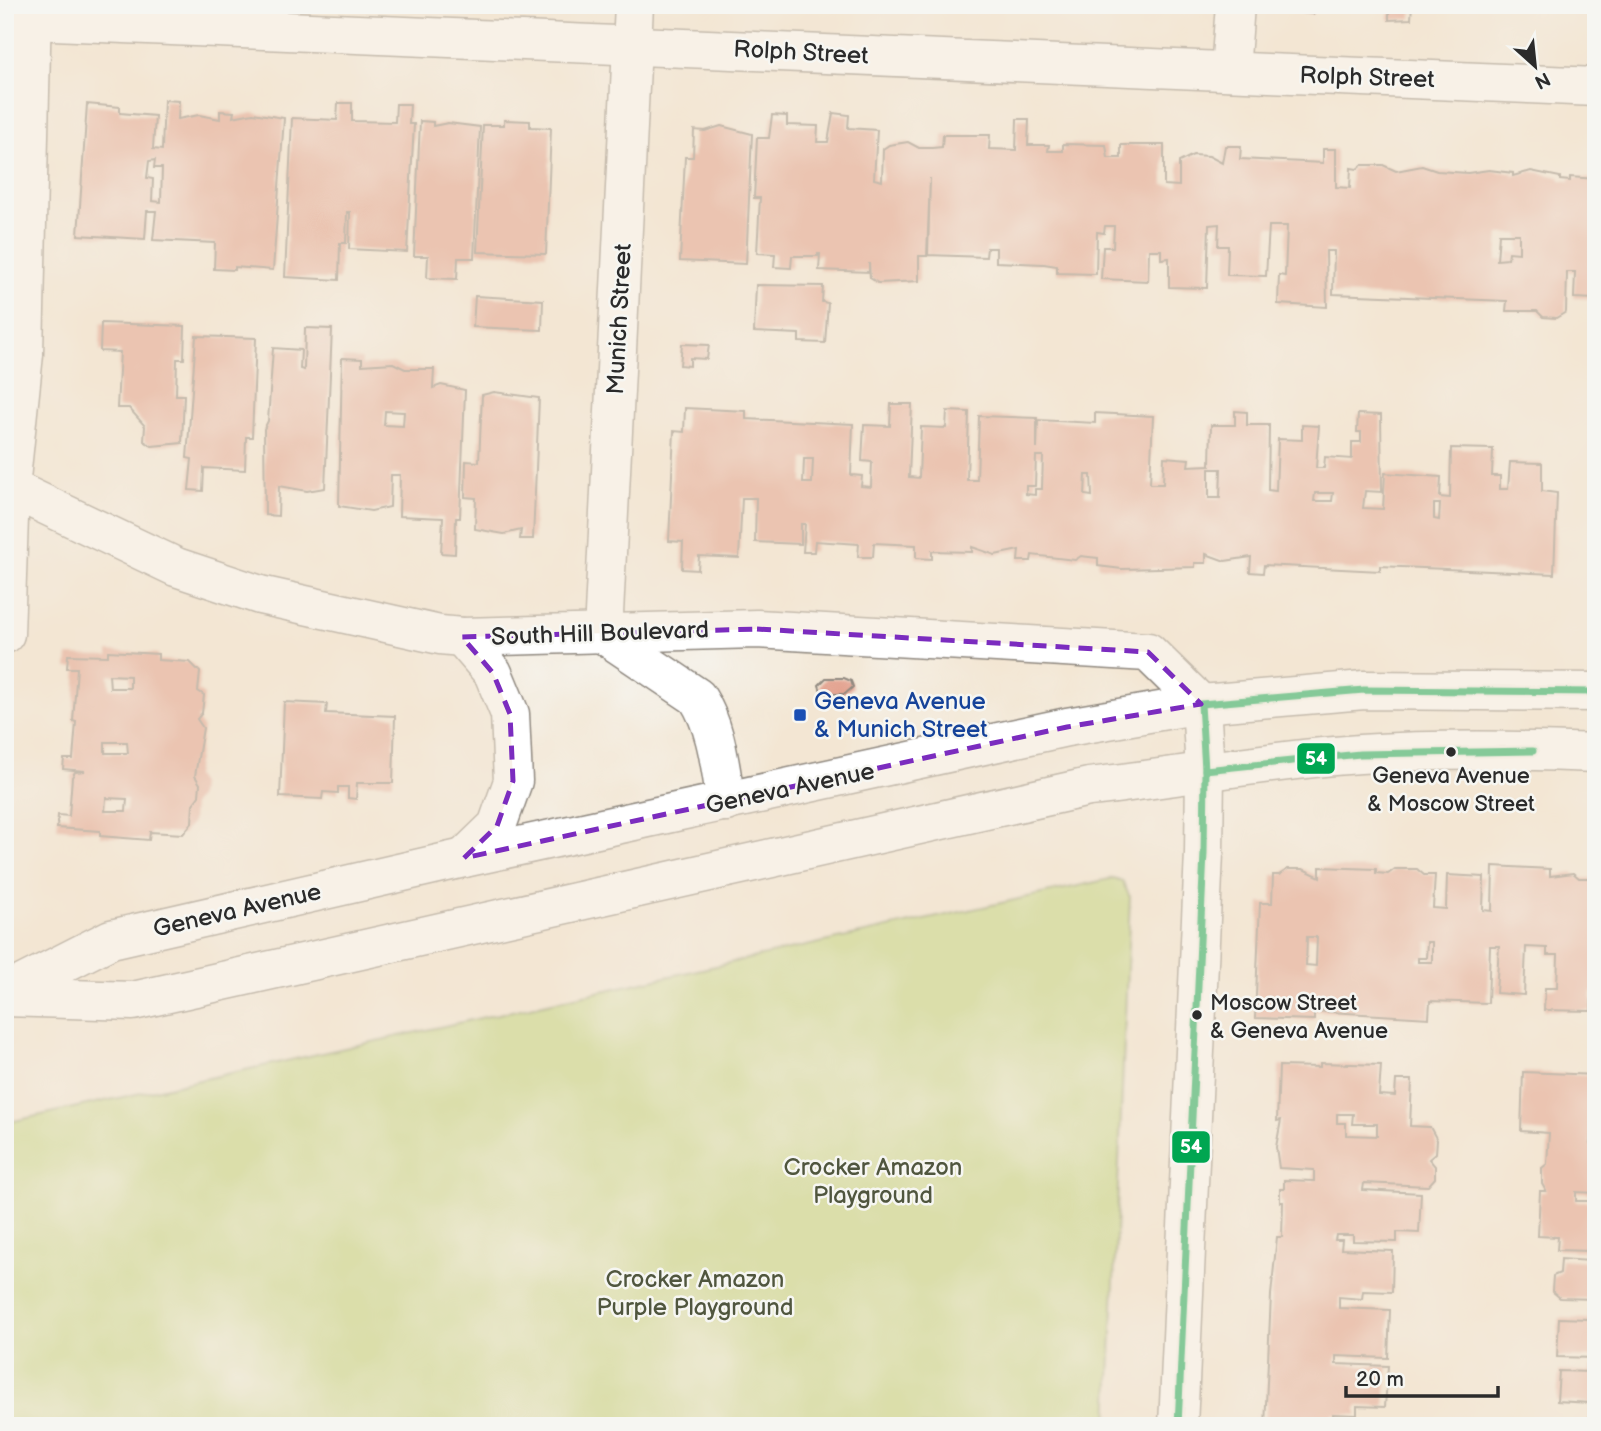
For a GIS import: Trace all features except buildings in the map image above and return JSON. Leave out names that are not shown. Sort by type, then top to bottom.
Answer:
[{"type":"street","name":"Munich Street","points":[[603,634],[634,5]]},
{"type":"street","points":[[1230,71],[1235,5]]},
{"type":"street","name":"Rolph Street","points":[[23,14],[632,45],[1596,86]]},
{"type":"street","points":[[5,635],[8,486],[24,354],[23,14]]},
{"type":"street","name":"South Hill Boulevard","points":[[8,486],[176,567],[260,595],[391,626],[462,637],[757,629],[1148,652],[1200,704]]},
{"type":"street","points":[[603,634],[697,697],[714,734],[726,802]]},
{"type":"street","points":[[462,637],[493,673],[509,714],[513,781],[497,826],[464,859]]},
{"type":"street","name":"Geneva Avenue","points":[[5,995],[111,940],[464,859],[1067,727],[1200,704],[1364,690],[1596,692]]},
{"type":"street","points":[[1178,1426],[1204,853],[1205,770],[1200,704]]},
{"type":"street","name":"Geneva Avenue","points":[[5,995],[133,1001],[1076,790],[1205,770],[1360,754],[1466,750],[1596,753]]},
{"type":"highlighted area","points":[[757,629],[1148,652],[1201,704],[1067,727],[464,858],[497,826],[513,781],[510,714],[493,673],[462,637]]},
{"type":"green space","name":"Crocker Amazon Playground","points":[[1114,878],[1122,881],[1130,897],[1108,1426],[5,1426],[5,1123]]},
{"type":"transit line","name":"54","points":[[1178,1426],[1204,853],[1205,770],[1201,704],[1364,690],[1596,692]]},
{"type":"transit line","name":"54","points":[[1205,770],[1360,754],[1533,751]]},
{"type":"place","name":"Geneva Avenue & Munich Street","points":[[800,715]]},
{"type":"place","name":"Geneva Avenue & Moscow Street","points":[[1451,752]]},
{"type":"place","name":"Moscow Street & Geneva Avenue","points":[[1197,1015]]},
{"type":"park label","name":"Crocker Amazon Purple Playground","points":[[695,1293]]}]
